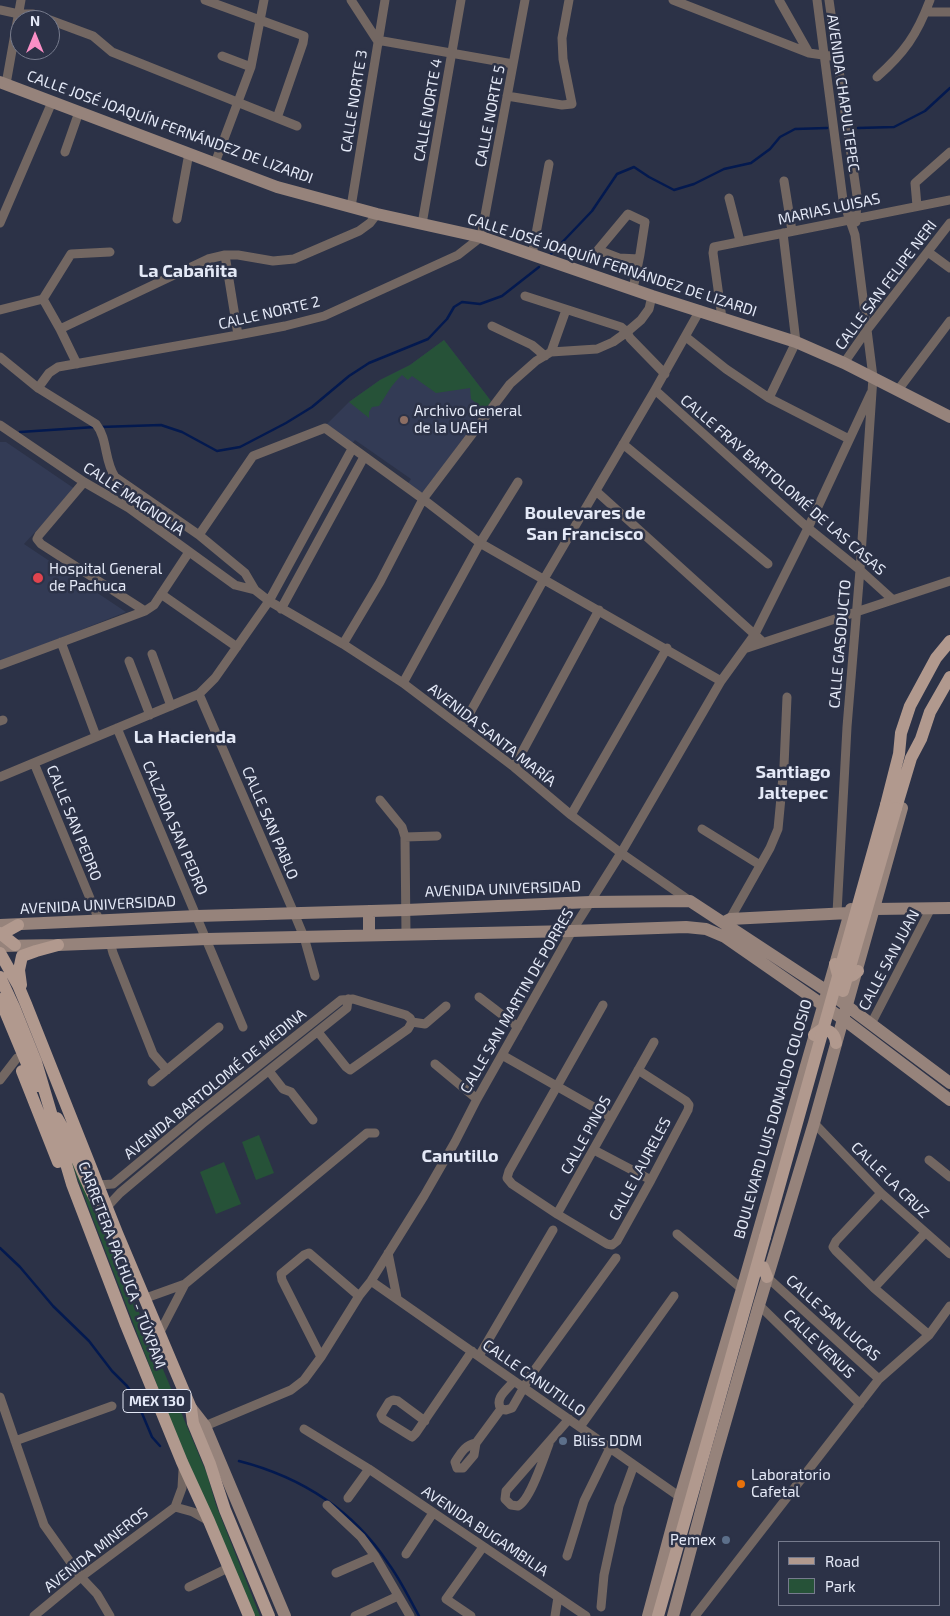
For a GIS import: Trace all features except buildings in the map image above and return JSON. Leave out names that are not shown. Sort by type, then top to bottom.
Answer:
[{"type":"main road","name":"BOULEVARD LUIS DONALDO COLOSIO","points":[[901,733],[910,706],[923,680],[936,658],[950,641]]},
{"type":"main road","name":"BOULEVARD LUIS DONALDO COLOSIO","points":[[921,740],[930,712],[950,677]]},
{"type":"main road","points":[[891,806],[901,733]]},
{"type":"main road","points":[[664,1616],[759,1270],[891,806],[911,758],[921,740]]},
{"type":"main road","points":[[17,946],[0,932],[18,925]]},
{"type":"main road","points":[[22,993],[19,970],[22,956],[58,945]]},
{"type":"main road","name":"CARRETERA PACHUCA - TÚXPAM","points":[[0,953],[22,993],[98,1185],[191,1408],[192,1423],[210,1464],[225,1510],[269,1616]]},
{"type":"main road","points":[[835,964],[838,974],[844,978],[858,971]]},
{"type":"main road","name":"CARRETERA PACHUCA - TÚXPAM","points":[[0,978],[36,1062],[72,1184],[126,1325],[182,1462],[249,1614]]},
{"type":"main road","points":[[0,999],[27,1064],[71,1142],[95,1200],[118,1233]]},
{"type":"main road","points":[[0,1016],[59,1165],[72,1184]]},
{"type":"main road","points":[[814,1036],[822,1030],[830,1031],[836,1043]]},
{"type":"main road","points":[[658,1616],[759,1270]]},
{"type":"street","points":[[205,0],[304,36],[276,118]]},
{"type":"street","points":[[215,163],[251,67],[264,0]]},
{"type":"street","points":[[351,0],[377,40],[513,64]]},
{"type":"street","name":"CALLE NORTE 3","points":[[351,207],[385,0]]},
{"type":"street","name":"CALLE NORTE 4","points":[[422,224],[461,0]]},
{"type":"street","name":"CALLE NORTE 5","points":[[481,238],[525,0]]},
{"type":"street","points":[[507,96],[562,106],[572,104],[562,52],[562,38],[569,0]]},
{"type":"street","points":[[672,0],[809,53],[837,56]]},
{"type":"street","points":[[690,0],[695,10]]},
{"type":"street","points":[[780,0],[809,53]]},
{"type":"street","name":"AVENIDA CHAPULTEPEC","points":[[817,0],[843,200],[853,218]]},
{"type":"street","name":"AVENIDA CHAPULTEPEC","points":[[829,0],[857,196],[853,218]]},
{"type":"street","points":[[877,77],[898,58],[915,34],[930,0]]},
{"type":"street","points":[[926,12],[950,12]]},
{"type":"street","points":[[60,24],[93,36],[112,52],[297,126]]},
{"type":"street","points":[[3,83],[10,53]]},
{"type":"street","points":[[222,56],[251,67]]},
{"type":"street","name":"CALLE JOSÉ JOAQUÍN FERNÁNDEZ DE LIZARDI","points":[[3,83],[277,187],[377,214],[481,238],[796,342],[873,377],[950,418]]},
{"type":"street","points":[[0,223],[52,102]]},
{"type":"street","points":[[65,152],[79,112]]},
{"type":"street","points":[[918,206],[915,183],[950,152]]},
{"type":"street","points":[[177,219],[189,153]]},
{"type":"street","points":[[532,255],[549,164]]},
{"type":"street","points":[[770,398],[796,342],[784,181]]},
{"type":"street","points":[[729,198],[740,241]]},
{"type":"street","name":"MARIAS LUISAS","points":[[722,318],[713,253],[714,247],[950,200]]},
{"type":"street","points":[[60,329],[208,259],[224,255],[238,255],[273,261],[294,259],[359,231],[370,223],[377,214]]},
{"type":"street","points":[[633,289],[639,259],[645,222],[628,214],[598,250],[619,258],[639,259]]},
{"type":"street","name":"CALLE GASODUCTO","points":[[843,913],[847,728],[873,377],[853,218]]},
{"type":"street","name":"CALLE SAN FELIPE NERI","points":[[844,363],[950,222]]},
{"type":"street","name":"CALLE NORTE 2","points":[[38,388],[53,370],[58,367],[285,326],[324,316],[458,256],[481,238]]},
{"type":"street","points":[[0,310],[43,299],[71,254],[110,252]]},
{"type":"street","points":[[928,252],[950,268]]},
{"type":"street","points":[[224,255],[238,335]]},
{"type":"street","points":[[525,296],[621,327],[665,374]]},
{"type":"street","points":[[343,644],[380,582],[423,499],[510,384],[536,361],[548,354],[597,349],[613,342],[640,320],[648,309],[652,296]]},
{"type":"street","points":[[43,299],[77,364]]},
{"type":"street","points":[[548,354],[566,310]]},
{"type":"street","points":[[462,727],[544,579],[665,374],[700,310]]},
{"type":"street","points":[[898,390],[950,321]]},
{"type":"street","points":[[492,326],[532,344],[548,354]]},
{"type":"street","points":[[686,336],[726,370],[770,398],[849,439]]},
{"type":"street","points":[[0,358],[38,388],[96,424],[101,432],[110,469],[115,477],[199,535],[245,573],[255,590]]},
{"type":"street","name":"CALLE FRAY BARTOLOMÉ DE LAS CASAS","points":[[655,390],[808,528],[892,599]]},
{"type":"street","name":"CALLE SAN MARTIN DE PORRES","points":[[205,1426],[291,1390],[304,1380],[371,1280],[437,1173],[572,931],[621,853],[722,681],[755,634],[808,528],[871,392]]},
{"type":"street","name":"CALLE MAGNOLIA","points":[[0,425],[4,431],[129,508],[235,585],[255,590]]},
{"type":"street","points":[[199,535],[253,456],[324,428],[423,499],[480,543],[722,681]]},
{"type":"street","points":[[622,444],[768,564]]},
{"type":"street","points":[[0,777],[199,694],[215,678],[269,601],[352,449]]},
{"type":"street","points":[[281,609],[364,457]]},
{"type":"street","points":[[84,482],[39,535],[37,540],[145,611]]},
{"type":"street","points":[[403,683],[480,543],[518,482]]},
{"type":"street","points":[[596,491],[763,642]]},
{"type":"street","points":[[0,665],[145,611],[154,605],[189,552]]},
{"type":"street","points":[[747,648],[950,581]]},
{"type":"street","name":"AVENIDA SANTA MARÍA","points":[[255,590],[281,609],[343,644],[403,683],[514,766],[571,815],[621,853],[690,901]]},
{"type":"street","points":[[161,594],[237,647]]},
{"type":"street","points":[[514,766],[599,610]]},
{"type":"street","points":[[61,642],[96,736]]},
{"type":"street","points":[[571,815],[666,648]]},
{"type":"street","points":[[152,654],[171,706]]},
{"type":"street","points":[[129,661],[150,715]]},
{"type":"street","name":"CALLE SAN PABLO","points":[[199,694],[304,937],[315,976]]},
{"type":"street","points":[[727,920],[760,866],[778,829],[784,766],[787,697]]},
{"type":"street","name":"CALZADA SAN PEDRO","points":[[117,728],[207,939],[242,1027]]},
{"type":"street","name":"BOULEVARD LUIS DONALDO COLOSIO","points":[[673,1616],[759,1305],[759,1270],[814,1036],[835,964],[843,913],[901,733]]},
{"type":"street","name":"BOULEVARD LUIS DONALDO COLOSIO","points":[[648,1616],[680,1497],[742,1289],[759,1270],[814,1123],[921,740]]},
{"type":"street","name":"CALLE SAN PEDRO","points":[[34,763],[99,920]]},
{"type":"street","points":[[380,800],[402,828],[405,837],[406,935]]},
{"type":"street","points":[[702,829],[760,866]]},
{"type":"street","points":[[405,837],[437,836]]},
{"type":"street","points":[[690,901],[727,920],[847,1005],[950,1083]]},
{"type":"street","name":"AVENIDA UNIVERSIDAD","points":[[18,925],[197,916],[590,902],[690,901]]},
{"type":"street","name":"CALLE SAN JUAN","points":[[871,1024],[932,908]]},
{"type":"street","points":[[875,909],[950,908]]},
{"type":"street","points":[[369,911],[369,935]]},
{"type":"street","points":[[727,920],[843,913]]},
{"type":"street","points":[[18,925],[12,933],[17,946],[207,939],[686,927],[706,930],[725,937],[843,1019],[950,1100]]},
{"type":"street","points":[[110,942],[113,954],[153,1054],[167,1070]]},
{"type":"street","points":[[479,997],[518,1027]]},
{"type":"street","points":[[348,999],[406,1015],[412,1022],[425,1024],[446,1006]]},
{"type":"street","name":"AVENIDA BARTOLOMÉ DE MEDINA","points":[[98,1185],[113,1184],[341,1000],[348,999],[347,1008],[202,1124],[118,1195],[107,1207]]},
{"type":"street","points":[[557,1214],[512,1184],[507,1178],[509,1171],[603,1005]]},
{"type":"street","name":"AVENIDA BARTOLOMÉ DE MEDINA","points":[[318,1032],[350,1070],[408,1029],[412,1022]]},
{"type":"street","points":[[152,1082],[219,1027]]},
{"type":"street","name":"CALLE PINOS","points":[[557,1214],[654,1042]]},
{"type":"street","points":[[502,1055],[612,1117]]},
{"type":"street","points":[[0,1080],[17,1058]]},
{"type":"street","points":[[434,1064],[477,1099]]},
{"type":"street","name":"CALLE LAURELES","points":[[557,1214],[607,1244],[617,1241],[688,1110],[689,1104],[638,1070]]},
{"type":"street","points":[[269,1071],[283,1089],[291,1092],[313,1120]]},
{"type":"street","points":[[195,1116],[202,1124]]},
{"type":"street","name":"CALLE LA CRUZ","points":[[814,1123],[881,1193],[950,1254]]},
{"type":"street","points":[[146,1298],[185,1284],[367,1133],[375,1133]]},
{"type":"street","points":[[594,1150],[651,1180]]},
{"type":"street","points":[[929,1160],[950,1177]]},
{"type":"street","points":[[881,1193],[836,1241],[833,1247],[874,1288],[929,1335]]},
{"type":"street","points":[[425,1420],[393,1400],[389,1402],[381,1415],[383,1419],[412,1437],[416,1434],[476,1354],[553,1230]]},
{"type":"street","points":[[874,1288],[925,1233]]},
{"type":"street","points":[[677,1234],[742,1289]]},
{"type":"street","points":[[321,1357],[282,1280],[281,1274],[309,1253],[359,1296]]},
{"type":"street","points":[[388,1253],[397,1298]]},
{"type":"street","points":[[500,1409],[512,1408],[531,1375],[616,1258]]},
{"type":"street","name":"CALLE SAN LUCAS","points":[[759,1270],[879,1379]]},
{"type":"street","name":"CALLE CANUTILLO","points":[[371,1280],[680,1497]]},
{"type":"street","points":[[160,1332],[185,1284]]},
{"type":"street","points":[[165,1291],[173,1308]]},
{"type":"street","points":[[580,1427],[674,1296]]},
{"type":"street","name":"CALLE VENUS","points":[[759,1305],[860,1404]]},
{"type":"street","points":[[695,1616],[879,1379],[929,1335],[950,1306]]},
{"type":"street","points":[[500,1409],[498,1404],[499,1398],[514,1381]]},
{"type":"street","points":[[0,1398],[44,1525],[81,1578],[97,1594],[110,1616]]},
{"type":"street","points":[[15,1441],[112,1406]]},
{"type":"street","name":"CARRETERA PACHUCA - TÚXPAM","points":[[191,1408],[205,1426],[285,1616]]},
{"type":"street","points":[[476,1443],[500,1409]]},
{"type":"street","points":[[549,1444],[541,1467],[522,1504],[511,1505],[505,1499],[506,1491],[569,1419]]},
{"type":"street","name":"AVENIDA BUGAMBILIA","points":[[304,1429],[368,1469],[586,1616]]},
{"type":"street","points":[[566,1556],[584,1501],[610,1448]]},
{"type":"street","points":[[182,1462],[182,1488],[175,1507],[193,1512],[209,1521]]},
{"type":"street","points":[[600,1607],[604,1575],[619,1506],[634,1465]]},
{"type":"street","points":[[348,1498],[368,1469]]},
{"type":"street","points":[[515,1480],[530,1490]]},
{"type":"street","points":[[327,1505],[361,1537],[375,1556],[410,1616]]},
{"type":"street","name":"AVENIDA MINEROS","points":[[39,1614],[81,1578],[175,1507]]},
{"type":"street","points":[[406,1554],[433,1513]]},
{"type":"street","points":[[471,1616],[446,1599],[483,1547]]},
{"type":"street","points":[[336,1573],[375,1556]]},
{"type":"street","points":[[189,1587],[228,1568]]},
{"type":"street","points":[[355,1616],[398,1596]]},
{"type":"street","points":[[555,1616],[558,1597]]},
{"type":"shaded area","name":"Archivo General de la UAEH","points":[[444,340],[491,401],[421,495],[407,485],[411,479],[355,440],[350,446],[325,426],[349,402],[380,380],[410,365]]},
{"type":"shaded area","name":"Hospital General de Pachuca","points":[[0,442],[6,442],[75,489],[24,544],[126,612],[0,662]]},
{"type":"green space","points":[[444,340],[491,401],[485,410],[471,399],[470,388],[436,393],[412,376],[408,380],[402,375],[379,406],[372,407],[369,412],[369,418],[349,402],[380,380],[410,365]]},
{"type":"green space","points":[[259,1135],[274,1173],[256,1180],[242,1142]]},
{"type":"green space","points":[[68,1145],[92,1207],[112,1248],[207,1474],[216,1505],[260,1616],[254,1616],[170,1419],[65,1146]]},
{"type":"green space","points":[[224,1162],[241,1204],[216,1214],[200,1172]]},
{"type":"waterway","points":[[858,128],[894,127],[925,111],[950,88]]},
{"type":"waterway","points":[[551,254],[592,211],[617,174],[634,167],[674,190],[694,184],[724,169],[751,163],[770,149],[780,137],[795,129],[827,128]]},
{"type":"waterway","points":[[100,427],[161,425],[182,432],[217,451],[240,447],[312,407],[349,376],[369,363],[428,339],[447,319],[454,307],[462,302],[480,304],[502,296],[539,267]]},
{"type":"waterway","points":[[20,432],[95,427]]},
{"type":"waterway","points":[[0,1248],[20,1267],[53,1306],[89,1341],[112,1371],[127,1386],[136,1399],[152,1437],[160,1446]]},
{"type":"waterway","points":[[239,1461],[283,1476],[304,1486],[341,1511],[374,1544],[396,1576],[419,1616]]},
{"type":"place","name":"Archivo General de la UAEH","points":[[404,420]]},
{"type":"place","name":"Hospital General de Pachuca","points":[[38,578]]},
{"type":"place","name":"Bliss DDM","points":[[563,1441]]},
{"type":"place","name":"Laboratorio Cafetal","points":[[741,1484]]},
{"type":"place","name":"Pemex","points":[[726,1540]]},
{"type":"district","name":"La Cabañita","points":[[188,271]]},
{"type":"district","name":"Boulevares de San Francisco","points":[[585,523]]},
{"type":"district","name":"La Hacienda","points":[[185,737]]},
{"type":"district","name":"Santiago Jaltepec","points":[[793,782]]},
{"type":"district","name":"Canutillo","points":[[460,1156]]}]
